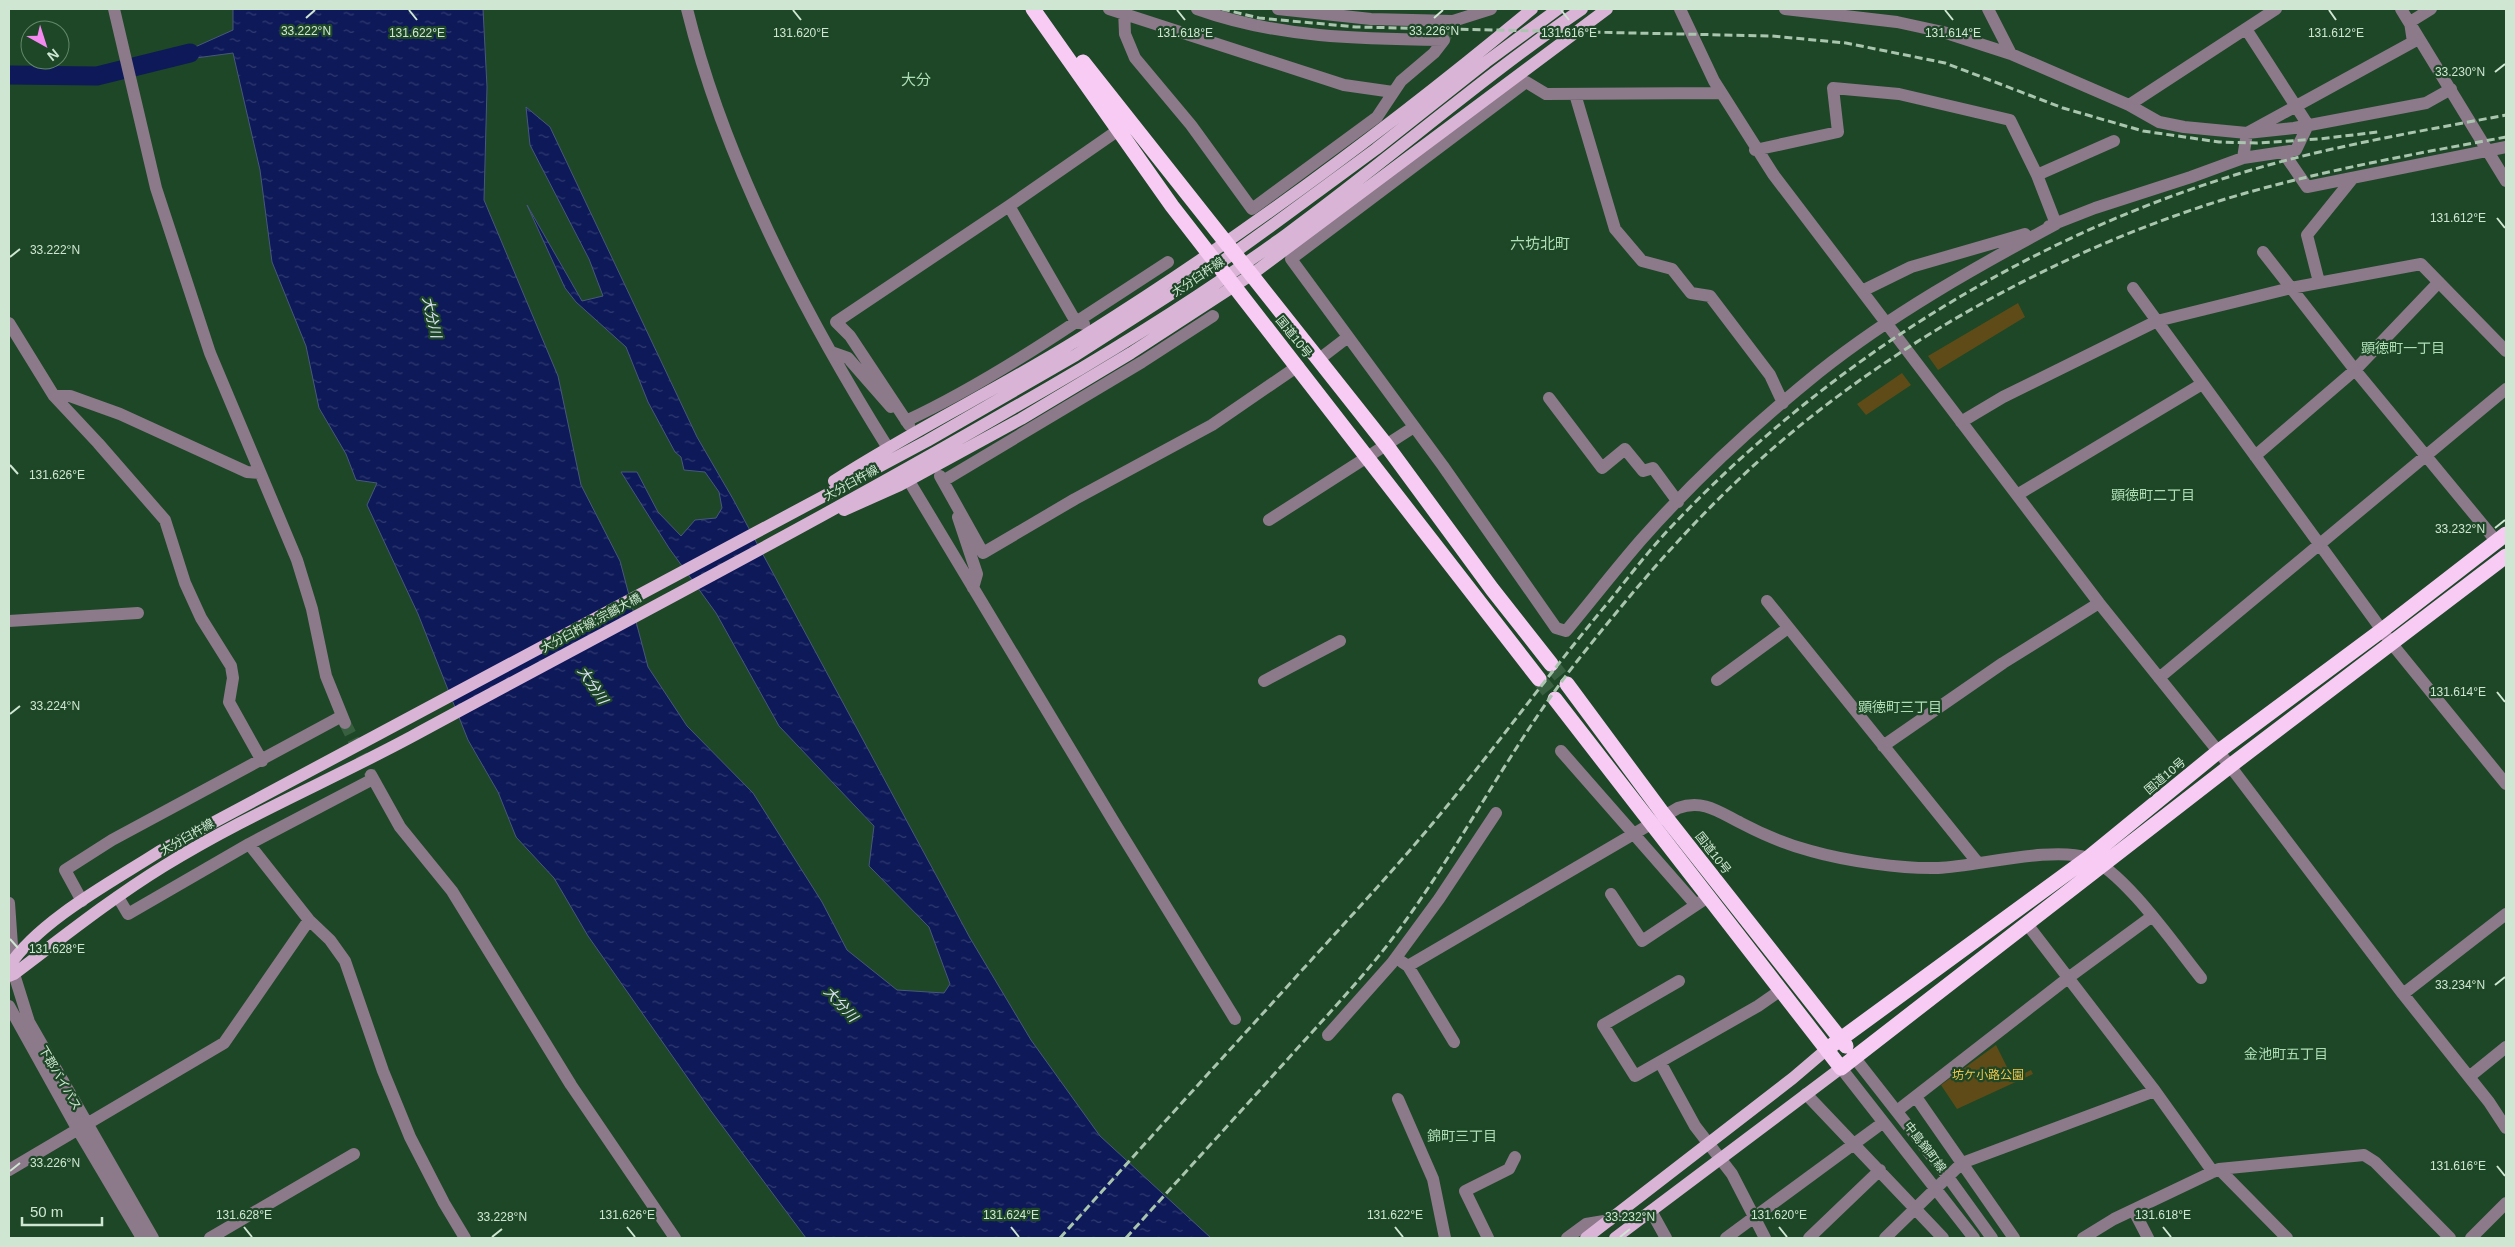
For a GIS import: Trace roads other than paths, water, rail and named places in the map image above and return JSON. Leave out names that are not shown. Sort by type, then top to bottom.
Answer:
[{"type":"highway","name":"国道10号","points":[[1033,9],[1087,83],[1117,131],[1233,286],[1298,366],[1539,679]]},
{"type":"highway","name":"国道10号","points":[[1040,9],[1387,446],[1486,582],[1551,664]]},
{"type":"highway","name":"国道10号","points":[[1827,1049],[2088,858],[2219,751],[2502,538]]},
{"type":"highway","points":[[1841,1068],[2230,766],[2506,556]]},
{"type":"highway","name":"国道10号","points":[[1566,684],[1658,819],[1702,900],[1781,990],[1841,1068]]},
{"type":"highway","name":"国道10号","points":[[1555,699],[1658,819],[1854,1057]]},
{"type":"main road","points":[[885,454],[1096,329],[1225,242],[1359,146],[1532,9]]},
{"type":"main road","name":"大分臼杵線","points":[[785,515],[885,454],[1006,397],[1153,307],[1274,224],[1376,149],[1486,62],[1558,9]]},
{"type":"main road","name":"大分臼杵線","points":[[901,480],[1014,408],[1157,321],[1284,236],[1385,160],[1508,62],[1582,9]]},
{"type":"main road","points":[[901,480],[1021,419],[1131,353],[1251,275],[1474,115],[1607,9]]},
{"type":"main road","name":"大分臼杵線;宗麟大橋","points":[[394,745],[801,526],[876,497],[901,480]]},
{"type":"main road","name":"大分臼杵線;宗麟大橋","points":[[384,730],[785,515]]},
{"type":"main road","name":"大分臼杵線","points":[[11,969],[39,933],[82,901],[160,851],[384,730]]},
{"type":"main road","name":"大分臼杵線","points":[[11,969],[164,866],[225,831],[394,745]]},
{"type":"main road","points":[[1586,1238],[1709,1144],[1827,1049]]},
{"type":"main road","points":[[1615,1238],[1841,1068]]},
{"type":"street","points":[[82,901],[65,870],[112,840],[343,720],[326,676],[312,609],[297,560],[210,353],[156,188],[114,9]]},
{"type":"street","points":[[687,9],[712,90],[751,191],[792,278],[885,454]]},
{"type":"street","points":[[1109,9],[1123,11],[1344,85],[1393,92]]},
{"type":"street","points":[[1123,11],[1125,34],[1135,58],[1191,125],[1252,208],[1362,131],[1377,117],[1401,81],[1434,53],[1444,40],[1297,34],[1236,21],[1197,9]]},
{"type":"street","points":[[1278,9],[1371,19],[1453,20],[1491,9]]},
{"type":"street","points":[[1680,9],[1720,93],[1755,150],[2099,603],[2219,751],[2506,1128]]},
{"type":"street","points":[[1785,9],[1897,22],[1942,32],[2011,54],[2129,105],[2159,122],[2184,127],[2247,133],[2308,125],[2426,103],[2451,89]]},
{"type":"street","points":[[1988,9],[2011,54]]},
{"type":"street","points":[[2129,105],[2276,9]]},
{"type":"street","points":[[2402,9],[2506,181]]},
{"type":"street","points":[[2410,22],[2431,9]]},
{"type":"street","points":[[2247,133],[2413,42],[2410,22]]},
{"type":"street","points":[[2246,29],[2308,125]]},
{"type":"street","points":[[1720,93],[1546,94],[1526,82],[1474,115],[1291,259],[1414,427],[1556,628],[1566,631],[1641,540],[1678,502],[1783,403],[1820,372],[1887,323],[1963,276],[2056,224]]},
{"type":"street","points":[[1755,150],[1838,132],[1833,88],[1898,94],[2010,120],[2037,175],[2056,224]]},
{"type":"street","points":[[1575,94],[1615,229],[1642,262],[1672,269],[1691,293],[1710,296],[1770,375],[1783,403]]},
{"type":"street","points":[[1862,291],[1911,267],[2056,224],[2095,208],[2192,177],[2243,158],[2296,150],[2308,125]]},
{"type":"street","points":[[832,352],[848,358],[909,425],[850,336],[836,322],[1117,131]]},
{"type":"street","points":[[2243,158],[2247,133]]},
{"type":"street","points":[[2037,175],[2114,141]]},
{"type":"street","points":[[2283,152],[2307,188],[2506,146]]},
{"type":"street","points":[[2319,282],[2307,235],[2353,178]]},
{"type":"street","points":[[1009,206],[1076,322],[1096,329]]},
{"type":"street","points":[[2263,252],[2355,370],[2426,456],[2502,538]]},
{"type":"street","points":[[906,420],[938,406],[1026,355],[1168,262]]},
{"type":"street","points":[[1961,422],[2003,398],[2157,321],[2291,288],[2421,264],[2501,337],[2506,351]]},
{"type":"street","points":[[2255,456],[2355,370],[2439,282]]},
{"type":"street","points":[[2133,288],[2392,644],[2506,784]]},
{"type":"street","points":[[1212,316],[1135,366],[941,479],[983,553],[1075,499],[1212,425],[1298,366]]},
{"type":"street","points":[[9,323],[54,396],[165,520],[185,583],[201,618],[231,666],[233,678],[229,702],[262,761]]},
{"type":"street","points":[[1318,360],[1348,337]]},
{"type":"street","points":[[1131,353],[1135,366]]},
{"type":"street","points":[[2017,494],[2202,384]]},
{"type":"street","points":[[2158,678],[2506,389]]},
{"type":"street","points":[[54,396],[70,396],[120,414],[247,472],[259,473]]},
{"type":"street","points":[[1549,398],[1602,468],[1625,449],[1643,471],[1653,468],[1678,502]]},
{"type":"street","points":[[1269,520],[1414,427]]},
{"type":"street","points":[[901,480],[973,588],[1235,1019]]},
{"type":"street","points":[[957,505],[958,520],[976,574],[973,588]]},
{"type":"street","points":[[1767,602],[1978,864]]},
{"type":"street","points":[[1883,746],[2003,663],[2099,603]]},
{"type":"street","points":[[9,622],[138,613]]},
{"type":"street","points":[[1718,680],[1788,628]]},
{"type":"street","points":[[1264,681],[1340,641]]},
{"type":"street","points":[[1560,751],[1633,833],[1702,900],[1642,941],[1611,894]]},
{"type":"street","points":[[118,897],[128,914],[248,844],[372,777],[400,827],[452,891],[571,1086],[676,1238]]},
{"type":"street","points":[[1408,966],[1658,819],[1685,805],[1705,805],[1742,823],[1810,851],[1906,866],[1938,868],[2065,854],[2088,858],[2102,865],[2118,877],[2201,978]]},
{"type":"street","points":[[1328,1035],[1396,957],[1439,899],[1496,812]]},
{"type":"street","points":[[248,844],[309,920],[330,940],[345,961],[383,1071],[410,1137],[444,1203],[465,1238]]},
{"type":"street","name":"下郡バイパス","points":[[9,903],[11,969],[29,1022],[82,1128],[142,1238]]},
{"type":"street","points":[[2403,994],[2506,914]]},
{"type":"street","points":[[1902,1107],[2068,978],[2151,917]]},
{"type":"street","points":[[9,1170],[224,1043],[309,920]]},
{"type":"street","points":[[2027,924],[2216,1170],[2287,1238]]},
{"type":"street","points":[[1396,957],[1408,966],[1454,1042]]},
{"type":"street","points":[[1679,981],[1603,1025],[1635,1076],[1758,1006],[1781,990]]},
{"type":"street","name":"下郡バイパス","points":[[9,1006],[82,1128],[153,1238]]},
{"type":"street","points":[[2469,1077],[2506,1047]]},
{"type":"street","name":"中島錦町線","points":[[1854,1057],[1948,1176],[1992,1238]]},
{"type":"street","points":[[1660,1062],[1695,1126],[1732,1174],[1765,1238]]},
{"type":"street","name":"中島錦町線","points":[[1841,1068],[1937,1188],[1974,1238]]},
{"type":"street","points":[[1885,1238],[1962,1163],[2155,1091]]},
{"type":"street","points":[[1806,1094],[1855,1143],[1943,1238]]},
{"type":"street","points":[[1916,1097],[2014,1238]]},
{"type":"street","points":[[1398,1099],[1433,1179],[1445,1238]]},
{"type":"street","points":[[1726,1238],[1877,1127]]},
{"type":"street","points":[[210,1238],[354,1154]]},
{"type":"street","points":[[2083,1238],[2114,1219],[2216,1170],[2364,1155],[2375,1162],[2450,1238]]},
{"type":"street","points":[[1488,1238],[1465,1191],[1509,1169],[1515,1157]]},
{"type":"street","points":[[1809,1238],[1880,1170]]},
{"type":"street","points":[[2471,1238],[2506,1203]]},
{"type":"street","points":[[1651,1211],[1666,1238]]},
{"type":"street","points":[[2134,1211],[2148,1238]]},
{"type":"street","points":[[1567,1238],[1586,1224],[1610,1220]]},
{"type":"water","name":"大分川","points":[[233,9],[483,9],[487,87],[484,200],[558,376],[581,485],[620,561],[648,667],[687,726],[753,793],[822,902],[847,950],[897,990],[944,993],[950,984],[929,927],[869,866],[874,826],[779,726],[716,613],[669,548],[621,472],[637,472],[658,512],[681,536],[695,520],[716,518],[722,508],[719,492],[705,472],[684,470],[681,457],[675,452],[648,402],[626,347],[576,302],[565,288],[527,205],[582,301],[603,296],[589,259],[530,145],[526,107],[550,127],[697,437],[733,499],[970,938],[1031,1040],[1100,1136],[1211,1238],[806,1238],[711,1111],[588,936],[554,878],[516,837],[498,792],[468,740],[418,614],[367,505],[377,483],[356,480],[346,454],[319,408],[306,346],[272,262],[260,170],[233,53],[166,62],[164,55],[195,47],[233,30]]},
{"type":"waterway","points":[[9,75],[97,76],[190,53]]},
{"type":"tunnel","points":[[1444,40],[1453,21]]},
{"type":"tunnel","points":[[1551,664],[1567,684]]},
{"type":"tunnel","points":[[1539,679],[1555,699]]},
{"type":"tunnel","points":[[345,723],[371,775]]},
{"type":"railway","points":[[1222,9],[1259,18],[1356,27],[1772,36],[1846,43],[1945,63],[2063,108],[2143,131],[2219,142],[2257,143],[2319,139],[2378,132]]},
{"type":"railway","points":[[1060,1238],[1409,851],[1451,801],[1588,627],[1672,526],[1731,467],[1795,412],[1862,361],[1932,314],[2005,271],[2081,234],[2159,201],[2271,164],[2371,141],[2506,115]]},
{"type":"railway","points":[[1126,1238],[1339,1003],[1389,943],[1438,873],[1553,694],[1616,613],[1695,523],[1737,481],[1788,435],[1843,392],[1963,314],[2025,280],[2154,223],[2219,201],[2290,181],[2361,165],[2506,137]]},
{"type":"district","name":"大分","points":[[916,80]]},
{"type":"district","name":"六坊北町","points":[[1540,244]]},
{"type":"district","name":"顕徳町一丁目","points":[[2403,348]]},
{"type":"district","name":"顕徳町二丁目","points":[[2153,495]]},
{"type":"district","name":"顕徳町三丁目","points":[[1900,707]]},
{"type":"district","name":"金池町五丁目","points":[[2286,1054]]},
{"type":"district","name":"錦町三丁目","points":[[1462,1136]]},
{"type":"park label","name":"坊ケ小路公園","points":[[1988,1075]]}]
